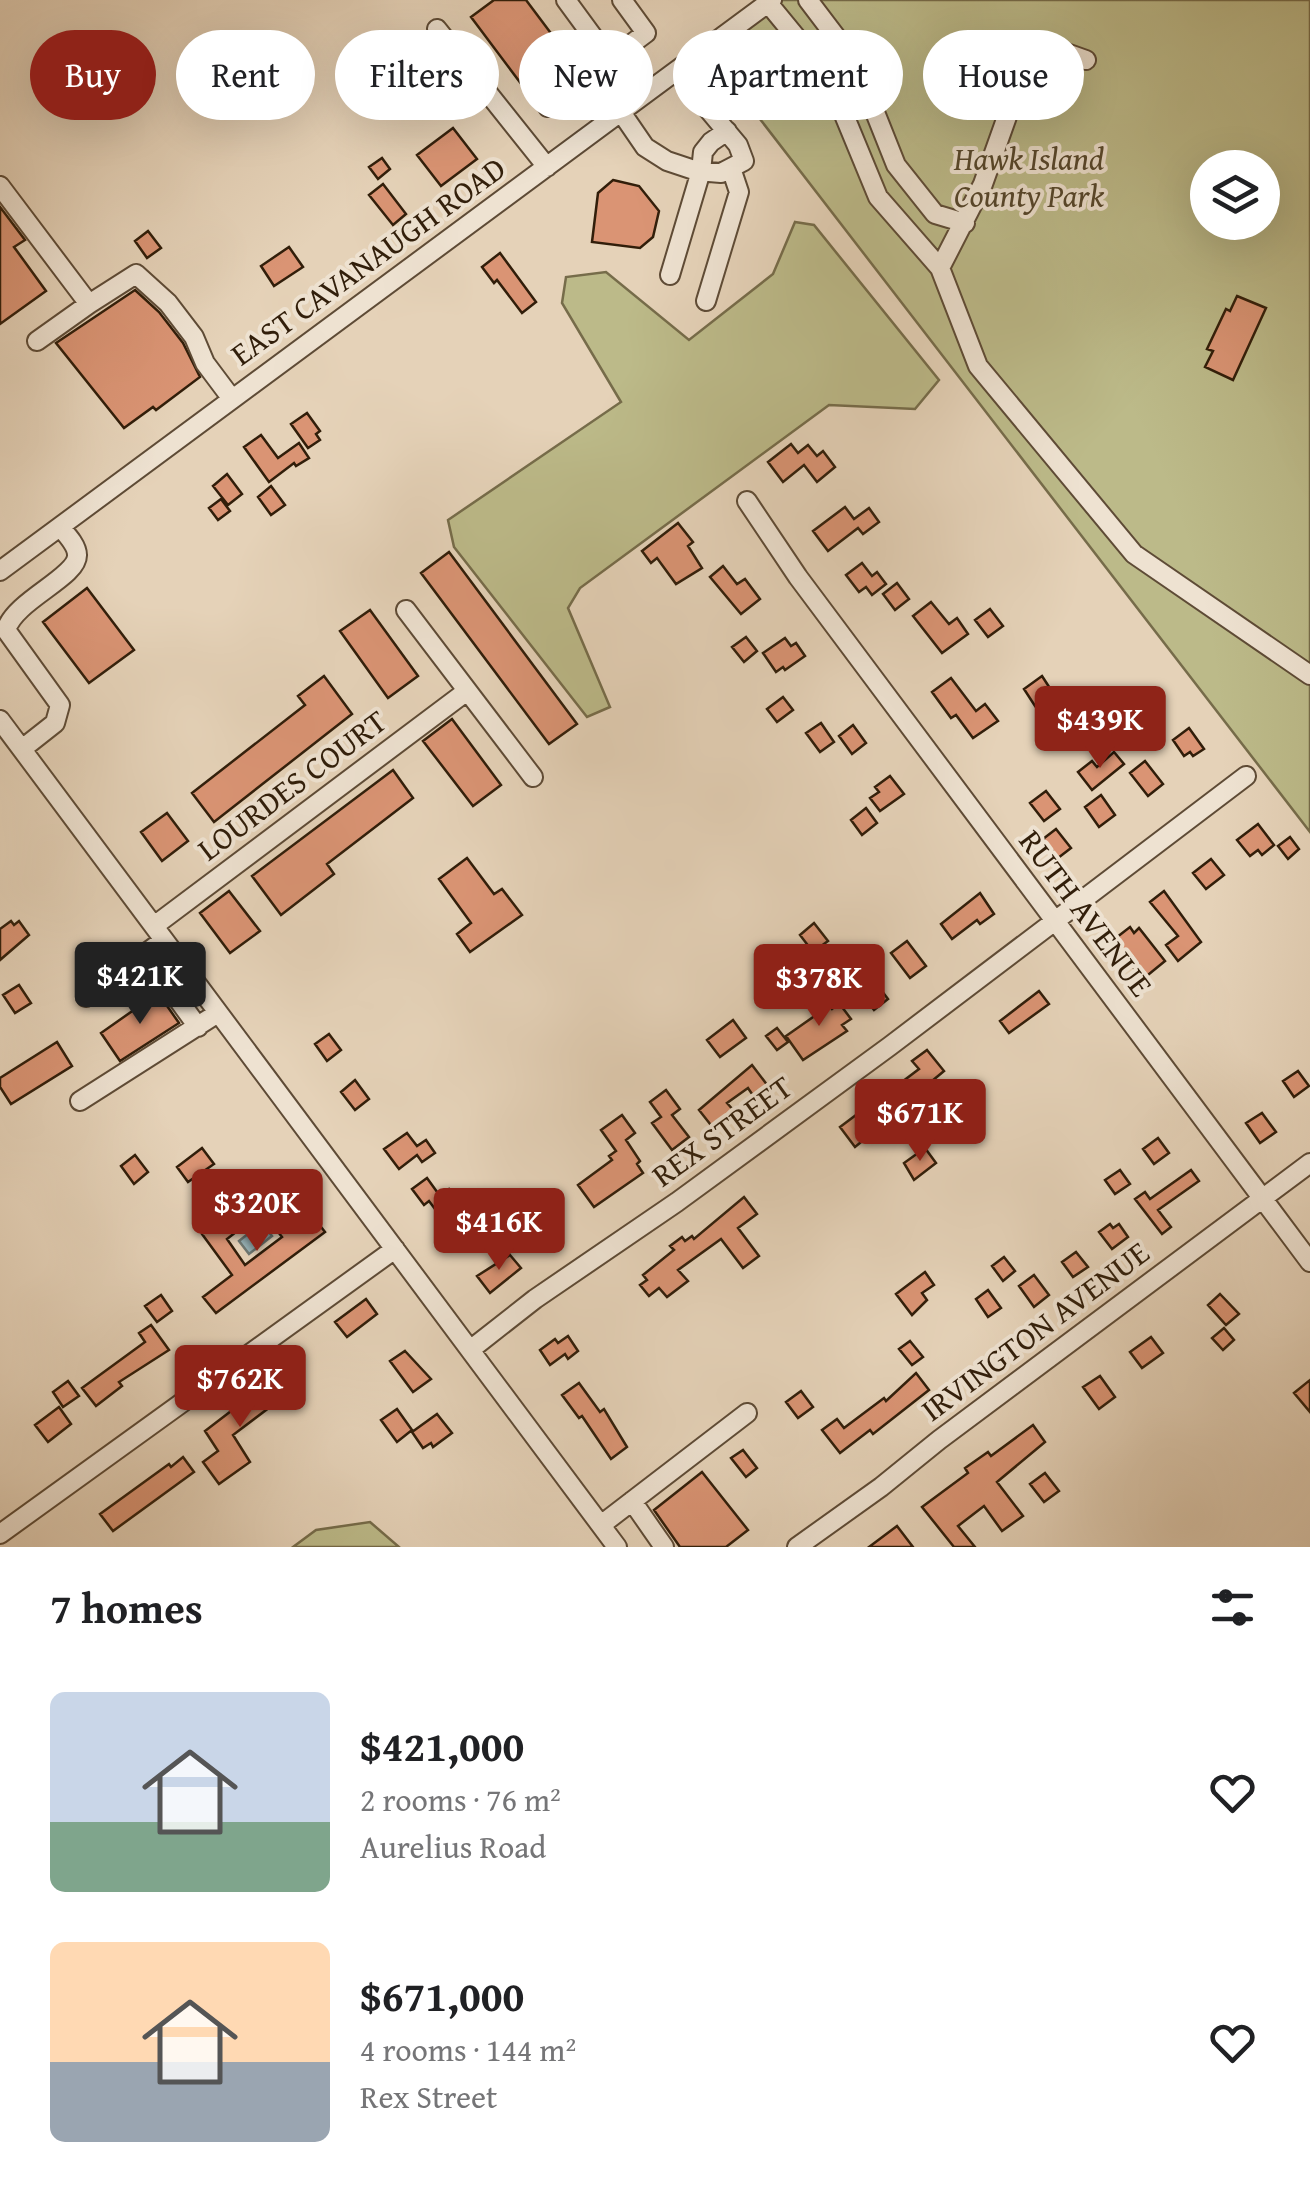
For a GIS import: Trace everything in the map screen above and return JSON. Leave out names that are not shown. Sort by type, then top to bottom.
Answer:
[{"type":"street","points":[[566,0],[588,30]]},
{"type":"street","points":[[622,0],[644,30]]},
{"type":"street","points":[[808,0],[854,62],[896,165],[935,214],[965,223]]},
{"type":"street","points":[[770,2],[828,76],[878,197],[940,268],[978,366],[1134,554],[1310,676]]},
{"type":"street","name":"EAST CAVANAUGH ROAD","points":[[732,30],[770,2]]},
{"type":"street","points":[[437,29],[547,167]]},
{"type":"street","points":[[940,268],[984,184],[1030,52],[1044,45],[1086,60]]},
{"type":"street","name":"EAST CAVANAUGH ROAD","points":[[0,571],[610,120]]},
{"type":"street","points":[[626,120],[644,148],[666,161],[721,173],[744,161],[738,145],[717,120]]},
{"type":"street","points":[[670,276],[704,152],[727,132]]},
{"type":"street","points":[[706,301],[739,192],[731,168]]},
{"type":"street","points":[[0,186],[89,304]]},
{"type":"street","points":[[38,341],[136,274],[168,304],[232,399]]},
{"type":"street","name":"RUTH AVENUE","points":[[747,501],[798,577],[1310,1262]]},
{"type":"street","points":[[22,749],[55,723],[60,705],[6,630],[10,616],[77,560],[77,550],[60,527]]},
{"type":"street","points":[[406,610],[532,777]]},
{"type":"street","name":"LOURDES COURT","points":[[86,997],[145,954],[159,933],[467,692]]},
{"type":"street","points":[[0,720],[617,1547]]},
{"type":"street","name":"REX STREET","points":[[470,1350],[535,1299],[677,1202],[890,1046],[1246,776]]},
{"type":"street","points":[[145,954],[198,1027]]},
{"type":"street","points":[[80,1101],[218,1013]]},
{"type":"street","name":"IRVINGTON AVENUE","points":[[797,1547],[1310,1163]]},
{"type":"street","points":[[0,1534],[395,1249]]},
{"type":"street","points":[[600,1525],[747,1413]]},
{"type":"street","points":[[632,1502],[664,1547]]},
{"type":"green space","name":"Hawk Island County Park","points":[[770,0],[1310,0],[1310,832],[761,120],[903,120],[903,30],[731,30]]},
{"type":"green space","points":[[795,222],[814,225],[939,380],[915,409],[829,405],[580,588],[568,608],[610,707],[587,717],[454,547],[448,520],[621,402],[562,303],[566,277],[606,272],[689,340],[773,274]]},
{"type":"green space","points":[[370,1522],[399,1547],[293,1547],[316,1530]]},
{"type":"water","points":[[262,1223],[272,1236],[249,1254],[239,1241]]},
{"type":"building","points":[[494,0],[526,0],[548,30],[519,30],[519,81],[499,54],[499,30],[481,30],[471,17]]},
{"type":"building","points":[[453,128],[477,159],[441,186],[417,155]]},
{"type":"building","points":[[382,158],[390,169],[378,179],[369,167]]},
{"type":"building","points":[[613,180],[639,186],[659,211],[653,237],[640,248],[592,242],[598,193]]},
{"type":"building","points":[[383,184],[406,214],[393,225],[369,195]]},
{"type":"building","points":[[0,207],[25,240],[14,247],[46,291],[0,324]]},
{"type":"building","points":[[148,231],[161,248],[147,258],[135,241]]},
{"type":"building","points":[[289,247],[303,267],[274,286],[261,266]]},
{"type":"building","points":[[500,253],[536,302],[522,313],[482,267]]},
{"type":"building","points":[[135,290],[159,312],[183,343],[200,377],[124,428],[56,343]]},
{"type":"building","points":[[1237,296],[1266,308],[1233,380],[1205,367],[1213,351],[1207,349],[1226,309],[1230,311]]},
{"type":"building","points":[[307,413],[320,431],[316,434],[320,440],[308,448],[291,424]]},
{"type":"building","points":[[261,435],[278,458],[299,443],[309,458],[296,466],[294,463],[269,482],[244,447]]},
{"type":"building","points":[[791,444],[798,453],[808,445],[817,456],[823,451],[835,467],[817,482],[804,465],[783,482],[768,462]]},
{"type":"building","points":[[227,474],[242,494],[228,505],[213,486]]},
{"type":"building","points":[[271,486],[285,505],[271,515],[258,497]]},
{"type":"building","points":[[221,499],[230,511],[218,520],[209,508]]},
{"type":"building","points":[[845,507],[854,519],[869,508],[879,522],[863,534],[858,528],[828,551],[813,531]]},
{"type":"building","points":[[678,523],[693,542],[688,546],[702,568],[676,584],[657,558],[651,563],[642,551]]},
{"type":"building","points":[[449,552],[577,724],[549,744],[421,573]]},
{"type":"building","points":[[862,563],[872,576],[877,572],[886,584],[872,595],[866,587],[859,592],[846,575]]},
{"type":"building","points":[[723,566],[737,584],[745,579],[760,599],[741,614],[710,577]]},
{"type":"building","points":[[897,583],[909,599],[895,610],[883,594]]},
{"type":"building","points":[[87,588],[134,650],[89,683],[43,622]]},
{"type":"building","points":[[931,602],[949,624],[957,618],[968,634],[942,653],[913,616]]},
{"type":"building","points":[[990,609],[1003,626],[988,637],[975,620]]},
{"type":"building","points":[[370,610],[418,676],[388,698],[340,631]]},
{"type":"building","points":[[746,637],[757,651],[744,662],[732,647]]},
{"type":"building","points":[[785,638],[791,646],[796,643],[805,656],[776,672],[763,653]]},
{"type":"building","points":[[324,676],[352,714],[214,822],[192,793],[305,705],[298,696]]},
{"type":"building","points":[[1042,676],[1053,693],[1035,706],[1024,689]]},
{"type":"building","points":[[951,678],[976,711],[985,704],[998,721],[973,738],[956,715],[951,718],[932,692]]},
{"type":"building","points":[[783,697],[793,710],[777,722],[767,709]]},
{"type":"building","points":[[452,719],[501,785],[473,806],[423,741]]},
{"type":"building","points":[[821,723],[834,742],[820,752],[806,733]]},
{"type":"building","points":[[853,725],[866,743],[852,754],[839,736]]},
{"type":"building","points":[[1189,728],[1204,749],[1184,756],[1173,740]]},
{"type":"building","points":[[1114,752],[1124,764],[1092,790],[1078,772],[1092,761],[1097,767]]},
{"type":"building","points":[[1145,761],[1163,784],[1148,796],[1130,773]]},
{"type":"building","points":[[393,770],[413,798],[327,864],[334,874],[281,915],[252,876]]},
{"type":"building","points":[[890,776],[904,794],[880,811],[870,798],[879,792],[875,787]]},
{"type":"building","points":[[1046,791],[1060,809],[1044,821],[1030,803]]},
{"type":"building","points":[[1101,795],[1115,815],[1099,827],[1085,807]]},
{"type":"building","points":[[866,808],[877,823],[862,835],[851,820]]},
{"type":"building","points":[[167,813],[188,841],[162,861],[141,832]]},
{"type":"building","points":[[1258,824],[1274,845],[1262,855],[1258,850],[1250,856],[1237,840]]},
{"type":"building","points":[[1056,829],[1071,848],[1058,858],[1043,839]]},
{"type":"building","points":[[1290,837],[1299,849],[1288,859],[1278,846]]},
{"type":"building","points":[[467,858],[494,894],[502,889],[522,915],[470,952],[457,934],[471,923],[439,879]]},
{"type":"building","points":[[1211,859],[1224,875],[1206,889],[1193,873]]},
{"type":"building","points":[[229,891],[260,931],[230,953],[200,913]]},
{"type":"building","points":[[1164,891],[1201,942],[1178,961],[1166,945],[1178,936],[1150,902]]},
{"type":"building","points":[[980,893],[994,914],[980,924],[977,920],[952,939],[941,924]]},
{"type":"building","points":[[11,921],[14,925],[19,921],[29,935],[0,960],[0,929]]},
{"type":"building","points":[[814,923],[828,941],[813,952],[800,935]]},
{"type":"building","points":[[1130,927],[1134,933],[1139,928],[1165,961],[1143,979],[1112,941]]},
{"type":"building","points":[[907,941],[926,966],[910,978],[891,953]]},
{"type":"building","points":[[781,957],[794,975],[779,986],[766,969]]},
{"type":"building","points":[[872,978],[888,999],[874,1010],[858,989]]},
{"type":"building","points":[[19,985],[31,1003],[15,1013],[3,995]]},
{"type":"building","points":[[1039,991],[1049,1004],[1009,1033],[1000,1021]]},
{"type":"building","points":[[158,993],[179,1023],[120,1061],[101,1033]]},
{"type":"building","points":[[824,998],[832,1009],[839,1003],[851,1019],[842,1025],[847,1031],[803,1060],[786,1036],[816,1015],[810,1008]]},
{"type":"building","points":[[733,1020],[746,1038],[720,1057],[707,1040]]},
{"type":"building","points":[[777,1028],[788,1042],[777,1050],[766,1036]]},
{"type":"building","points":[[329,1034],[341,1050],[327,1061],[315,1044]]},
{"type":"building","points":[[57,1042],[72,1066],[11,1104],[0,1087],[0,1078]]},
{"type":"building","points":[[927,1050],[944,1071],[890,1116],[878,1100],[919,1069],[912,1061]]},
{"type":"building","points":[[752,1065],[768,1086],[754,1097],[748,1088],[727,1103],[735,1112],[714,1129],[699,1110]]},
{"type":"building","points":[[1298,1071],[1309,1086],[1294,1097],[1283,1081]]},
{"type":"building","points":[[355,1080],[369,1099],[355,1110],[341,1092]]},
{"type":"building","points":[[666,1090],[680,1109],[672,1115],[689,1137],[672,1150],[652,1123],[661,1117],[650,1102]]},
{"type":"building","points":[[1262,1113],[1276,1132],[1260,1143],[1246,1123]]},
{"type":"building","points":[[622,1115],[635,1133],[626,1140],[643,1173],[594,1207],[578,1185],[612,1160],[609,1156],[616,1151],[601,1130]]},
{"type":"building","points":[[856,1115],[871,1134],[855,1147],[840,1127]]},
{"type":"building","points":[[407,1133],[417,1146],[426,1140],[435,1153],[422,1162],[417,1155],[399,1169],[384,1149]]},
{"type":"building","points":[[1158,1138],[1169,1153],[1154,1164],[1143,1149]]},
{"type":"building","points":[[202,1148],[214,1164],[188,1182],[177,1167]]},
{"type":"building","points":[[925,1148],[936,1163],[914,1180],[904,1163]]},
{"type":"building","points":[[135,1155],[148,1172],[134,1184],[121,1166]]},
{"type":"building","points":[[1120,1170],[1130,1184],[1115,1194],[1105,1180]]},
{"type":"building","points":[[1191,1170],[1199,1181],[1158,1210],[1171,1227],[1162,1234],[1135,1199],[1145,1192],[1150,1199]]},
{"type":"building","points":[[427,1178],[440,1196],[449,1189],[479,1231],[457,1247],[446,1232],[450,1229],[429,1201],[424,1205],[412,1189]]},
{"type":"building","points":[[241,1184],[255,1202],[237,1216],[223,1198]]},
{"type":"building","points":[[744,1197],[757,1214],[738,1228],[759,1256],[743,1268],[721,1239],[678,1270],[688,1281],[667,1297],[659,1288],[649,1296],[640,1285],[647,1280],[643,1275],[674,1250],[670,1246],[682,1237],[685,1241],[692,1236],[694,1239]]},
{"type":"building","points":[[280,1204],[295,1226],[311,1214],[325,1232],[216,1313],[203,1297],[232,1275],[202,1234],[225,1218],[236,1232],[227,1239],[245,1265],[282,1237],[265,1215]]},
{"type":"building","points":[[1110,1224],[1113,1228],[1119,1224],[1128,1237],[1112,1249],[1099,1232]]},
{"type":"building","points":[[1076,1252],[1088,1267],[1073,1277],[1062,1262]]},
{"type":"building","points":[[510,1255],[521,1268],[490,1293],[477,1276]]},
{"type":"building","points":[[1004,1257],[1015,1271],[1003,1281],[992,1266]]},
{"type":"building","points":[[925,1272],[934,1285],[922,1293],[927,1300],[912,1315],[896,1294]]},
{"type":"building","points":[[1034,1275],[1049,1295],[1034,1307],[1019,1286]]},
{"type":"building","points":[[988,1290],[1001,1308],[988,1317],[976,1299]]},
{"type":"building","points":[[1220,1294],[1239,1314],[1226,1325],[1208,1305]]},
{"type":"building","points":[[161,1295],[172,1311],[157,1322],[145,1306]]},
{"type":"building","points":[[366,1299],[377,1314],[347,1337],[335,1322]]},
{"type":"building","points":[[151,1325],[169,1350],[119,1382],[122,1386],[96,1406],[82,1388],[145,1342],[139,1333]]},
{"type":"building","points":[[1224,1328],[1234,1340],[1223,1350],[1212,1338]]},
{"type":"building","points":[[568,1336],[578,1351],[568,1359],[565,1354],[550,1365],[540,1350],[555,1339],[558,1343]]},
{"type":"building","points":[[1151,1337],[1163,1353],[1142,1368],[1130,1352]]},
{"type":"building","points":[[910,1341],[923,1357],[912,1365],[899,1349]]},
{"type":"building","points":[[405,1351],[431,1379],[413,1392],[390,1361]]},
{"type":"building","points":[[916,1373],[929,1390],[873,1434],[870,1430],[840,1453],[822,1430],[837,1419],[844,1428],[884,1398],[886,1401]]},
{"type":"building","points":[[278,1375],[290,1392],[233,1435],[250,1462],[219,1484],[203,1462],[218,1451],[205,1431]]},
{"type":"building","points":[[1100,1376],[1115,1397],[1099,1409],[1083,1387]]},
{"type":"building","points":[[1310,1380],[1310,1412],[1294,1393]]},
{"type":"building","points":[[68,1381],[79,1396],[63,1407],[53,1392]]},
{"type":"building","points":[[579,1383],[600,1412],[604,1409],[627,1447],[611,1459],[582,1416],[579,1418],[562,1395]]},
{"type":"building","points":[[801,1391],[813,1407],[798,1418],[786,1402]]},
{"type":"building","points":[[59,1407],[71,1424],[48,1442],[35,1425]]},
{"type":"building","points":[[397,1409],[412,1430],[397,1442],[381,1420]]},
{"type":"building","points":[[437,1414],[452,1433],[433,1447],[431,1443],[423,1448],[412,1432]]},
{"type":"building","points":[[1033,1425],[1045,1442],[997,1482],[1023,1516],[1002,1531],[984,1506],[958,1526],[975,1547],[954,1547],[922,1507],[968,1473],[965,1468],[988,1452],[991,1456]]},
{"type":"building","points":[[743,1450],[757,1468],[746,1477],[731,1458]]},
{"type":"building","points":[[183,1457],[194,1472],[113,1531],[100,1514]]},
{"type":"building","points":[[702,1472],[748,1530],[726,1547],[680,1547],[654,1510]]},
{"type":"building","points":[[1045,1473],[1059,1491],[1044,1502],[1030,1484]]},
{"type":"building","points":[[897,1526],[913,1547],[869,1547]]}]
